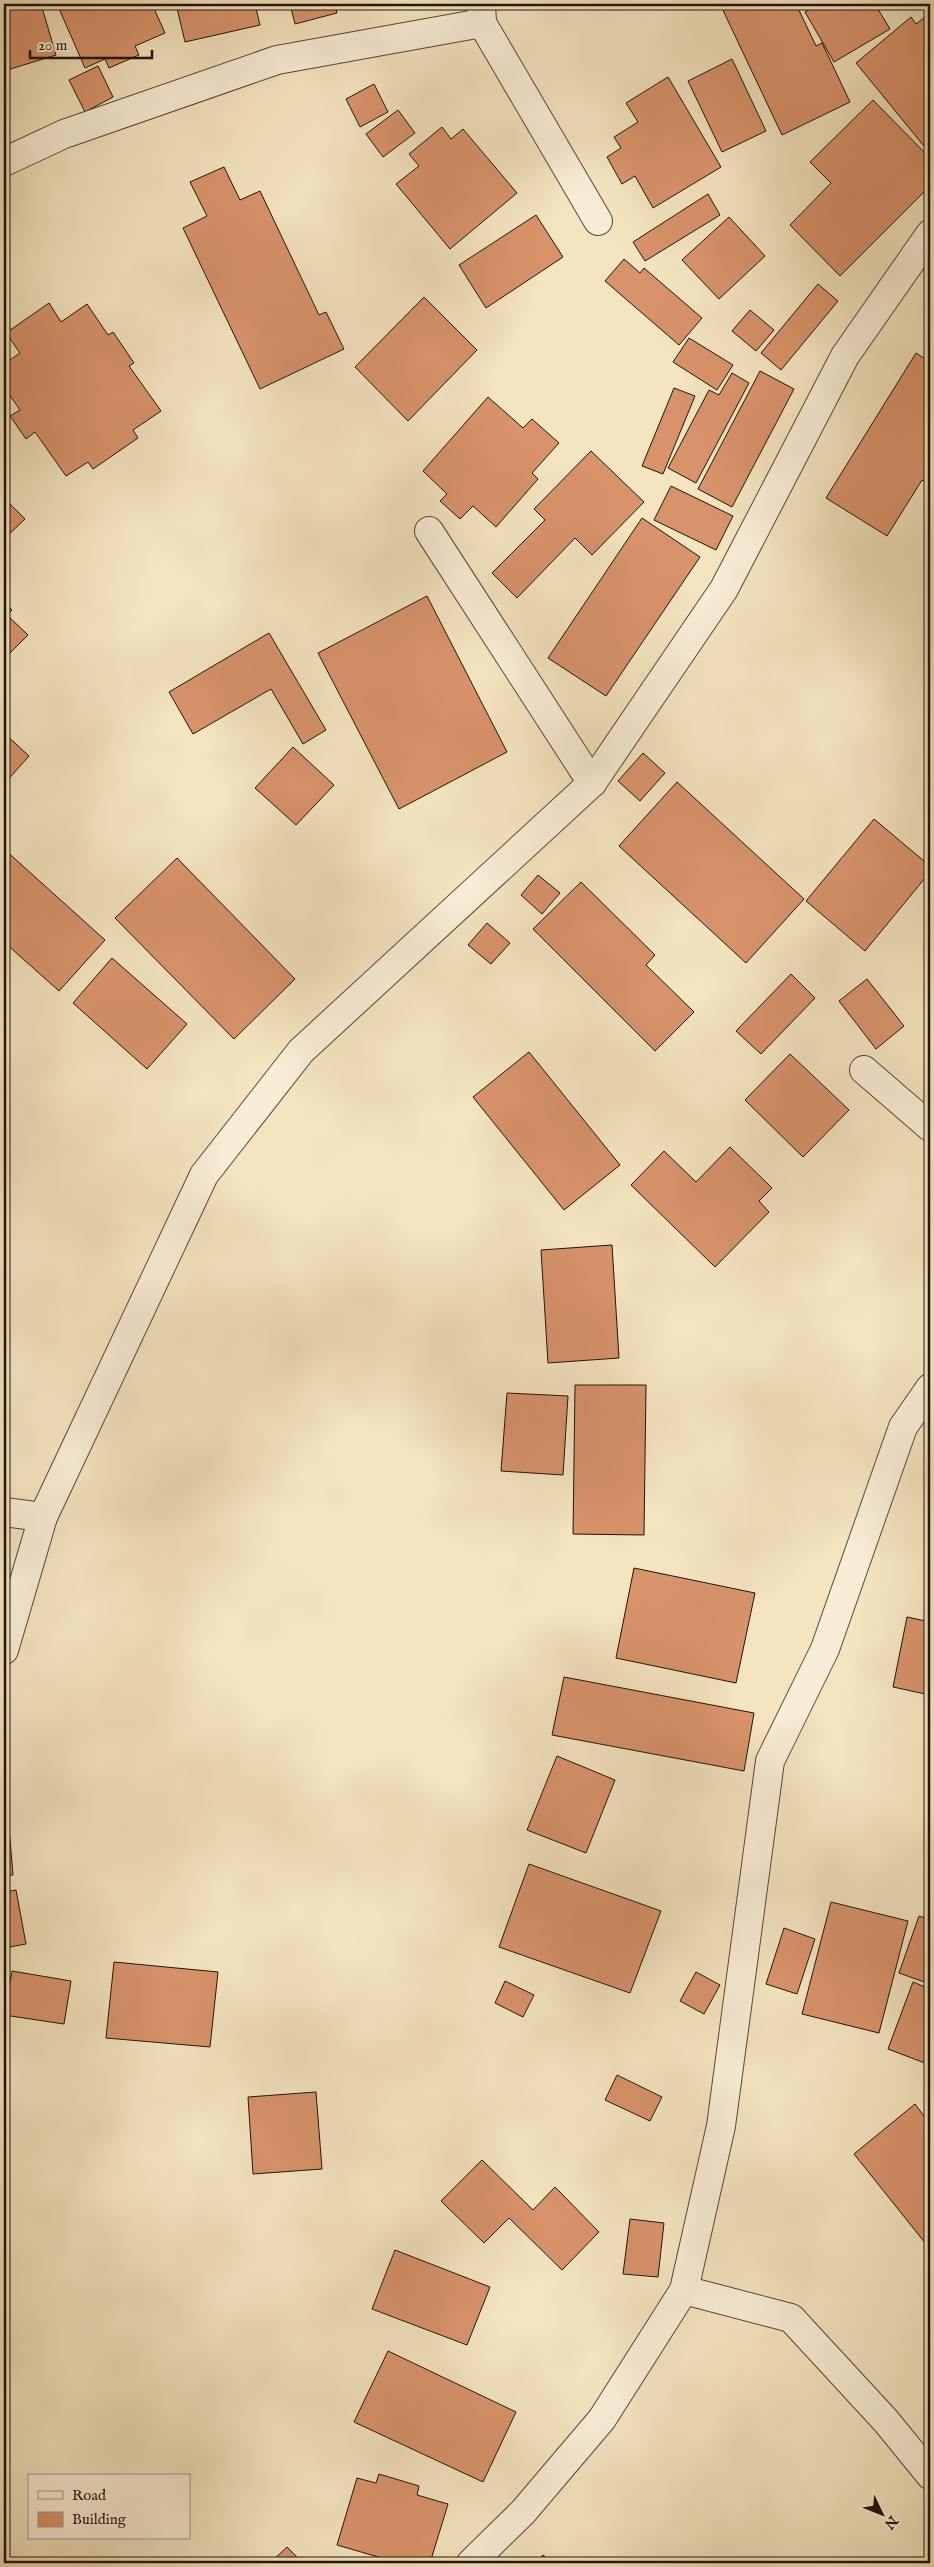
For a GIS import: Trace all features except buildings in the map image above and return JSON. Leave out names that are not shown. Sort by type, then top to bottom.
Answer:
[{"type":"street","points":[[4,162],[64,134],[277,60],[482,13],[598,221]]},
{"type":"street","points":[[4,1650],[43,1518],[204,1175],[301,1051],[592,783],[724,589],[845,356],[930,234]]},
{"type":"street","points":[[429,531],[592,783]]},
{"type":"street","points":[[864,1070],[930,1127]]},
{"type":"street","points":[[471,2563],[523,2512],[602,2419],[684,2290],[721,2126],[770,1761],[825,1649],[903,1427],[930,1388]]},
{"type":"street","points":[[4,1512],[43,1518]]},
{"type":"street","points":[[684,2290],[791,2318],[886,2421],[930,2475]]}]
